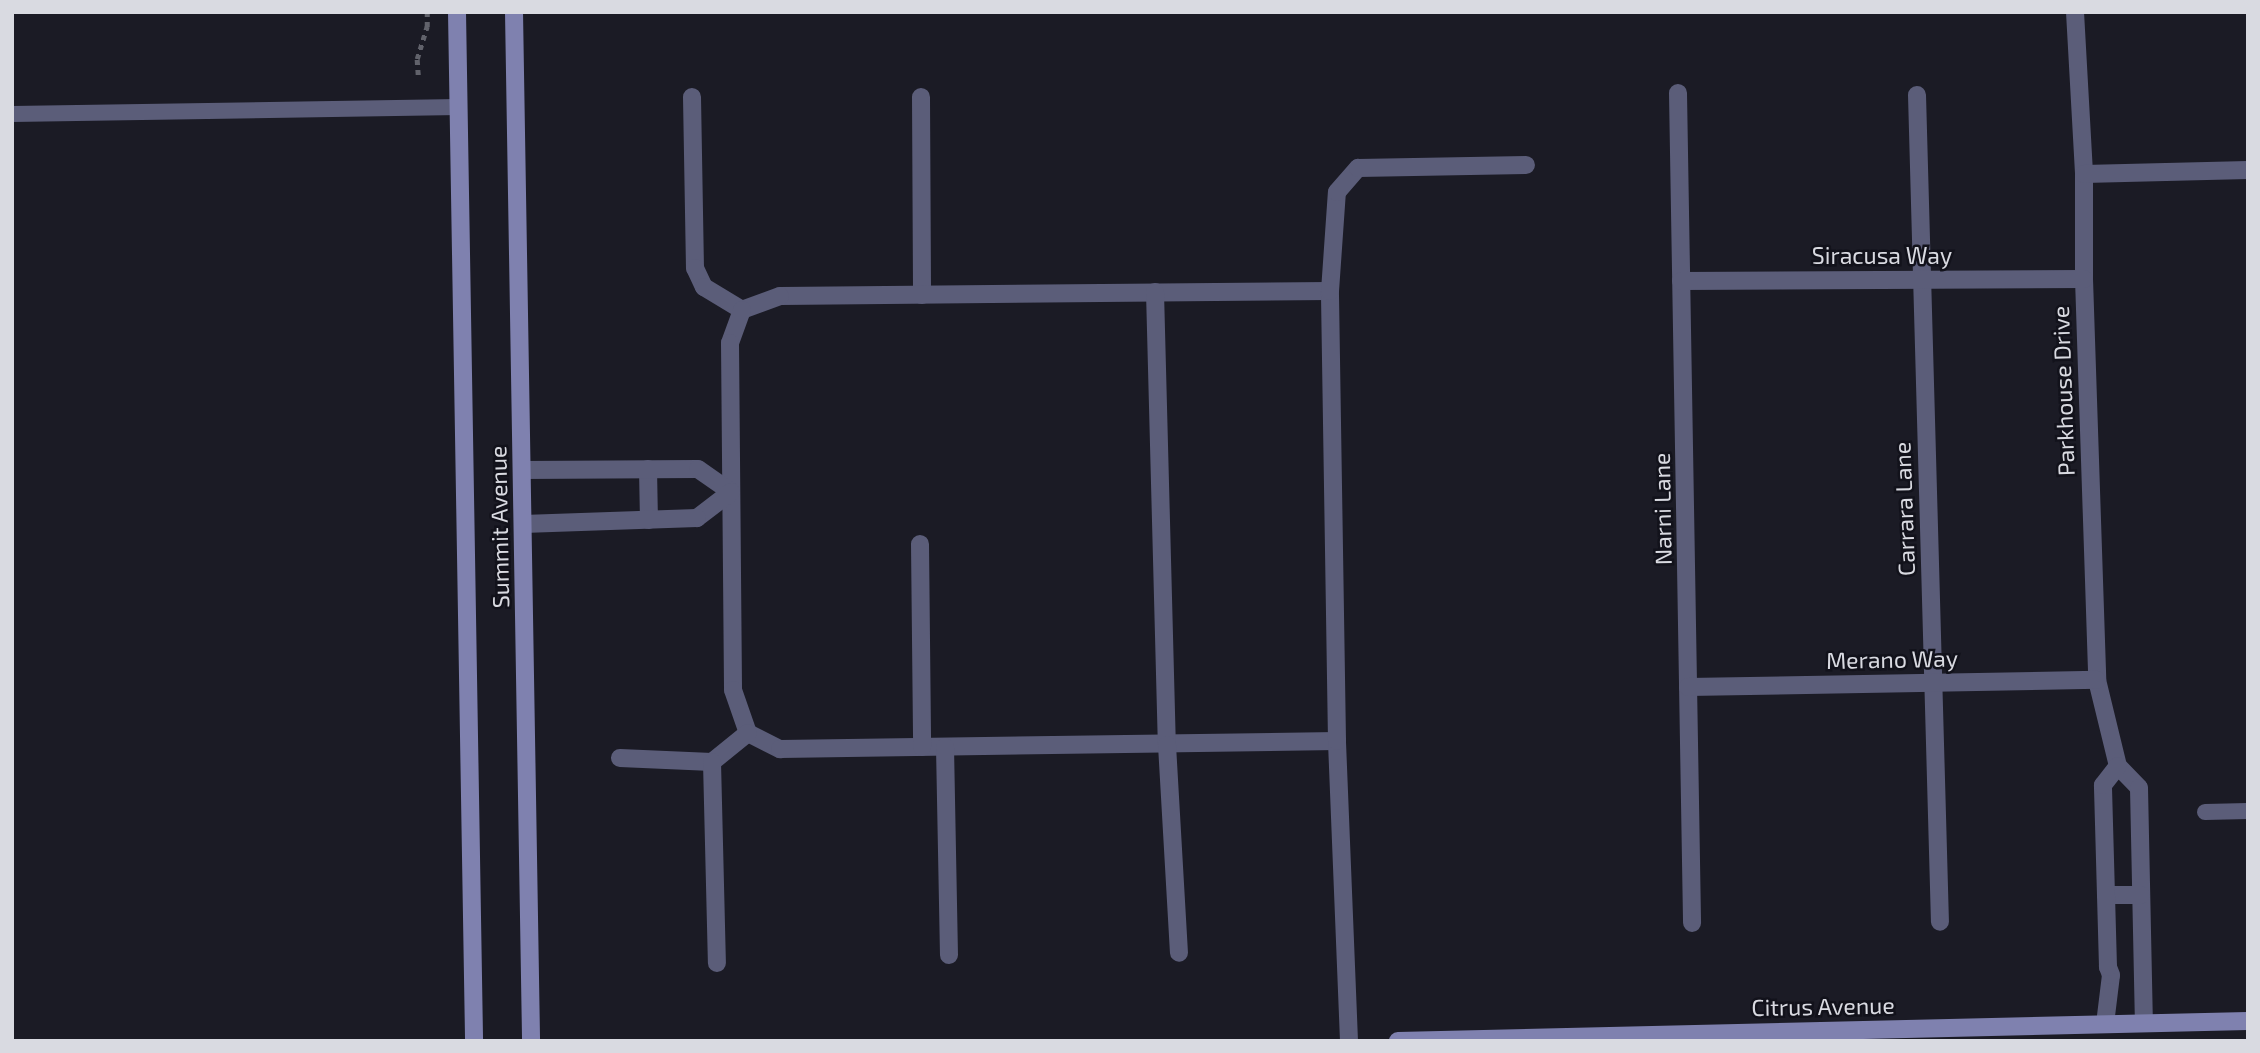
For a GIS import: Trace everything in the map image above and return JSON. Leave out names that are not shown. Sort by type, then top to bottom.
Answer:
[{"type":"main road","name":"Summit Avenue","points":[[457,12],[474,1041]]},
{"type":"main road","name":"Summit Avenue","points":[[514,12],[531,1041]]},
{"type":"main road","name":"Citrus Avenue","points":[[1398,1041],[2248,1021]]},
{"type":"street","name":"Parkhouse Drive","points":[[2075,12],[2084,174],[2084,279],[2097,680],[2118,766],[2139,788],[2144,1023]]},
{"type":"street","name":"Narni Lane","points":[[1678,93],[1692,923]]},
{"type":"street","name":"Carrara Lane","points":[[1917,95],[1940,922]]},
{"type":"street","points":[[692,97],[695,268],[704,287],[742,310]]},
{"type":"street","points":[[922,97],[922,295]]},
{"type":"street","points":[[1349,1041],[1338,741],[1330,291],[1338,192],[1358,168],[1526,165]]},
{"type":"street","points":[[2084,174],[2248,170]]},
{"type":"street","name":"Siracusa Way","points":[[1681,282],[2084,279]]},
{"type":"street","points":[[1330,291],[780,296],[742,310],[730,343],[733,690],[748,733],[780,749],[1338,741]]},
{"type":"street","points":[[1155,292],[1167,745],[1179,953]]},
{"type":"street","points":[[648,469],[649,520]]},
{"type":"street","points":[[522,470],[698,470],[731,492]]},
{"type":"street","points":[[523,524],[697,518],[731,492]]},
{"type":"street","points":[[920,544],[922,747]]},
{"type":"street","name":"Merano Way","points":[[1688,687],[2097,680]]},
{"type":"street","points":[[620,758],[712,762],[748,733]]},
{"type":"street","points":[[945,747],[949,955]]},
{"type":"street","points":[[712,762],[717,963]]},
{"type":"street","points":[[2105,1024],[2111,975],[2108,967],[2103,785],[2118,766]]},
{"type":"street","points":[[2106,894],[2141,895]]},
{"type":"lane","points":[[12,114],[459,107]]},
{"type":"lane","points":[[2205,812],[2248,811]]},
{"type":"path","points":[[418,75],[417,59],[428,27],[427,12]]}]
